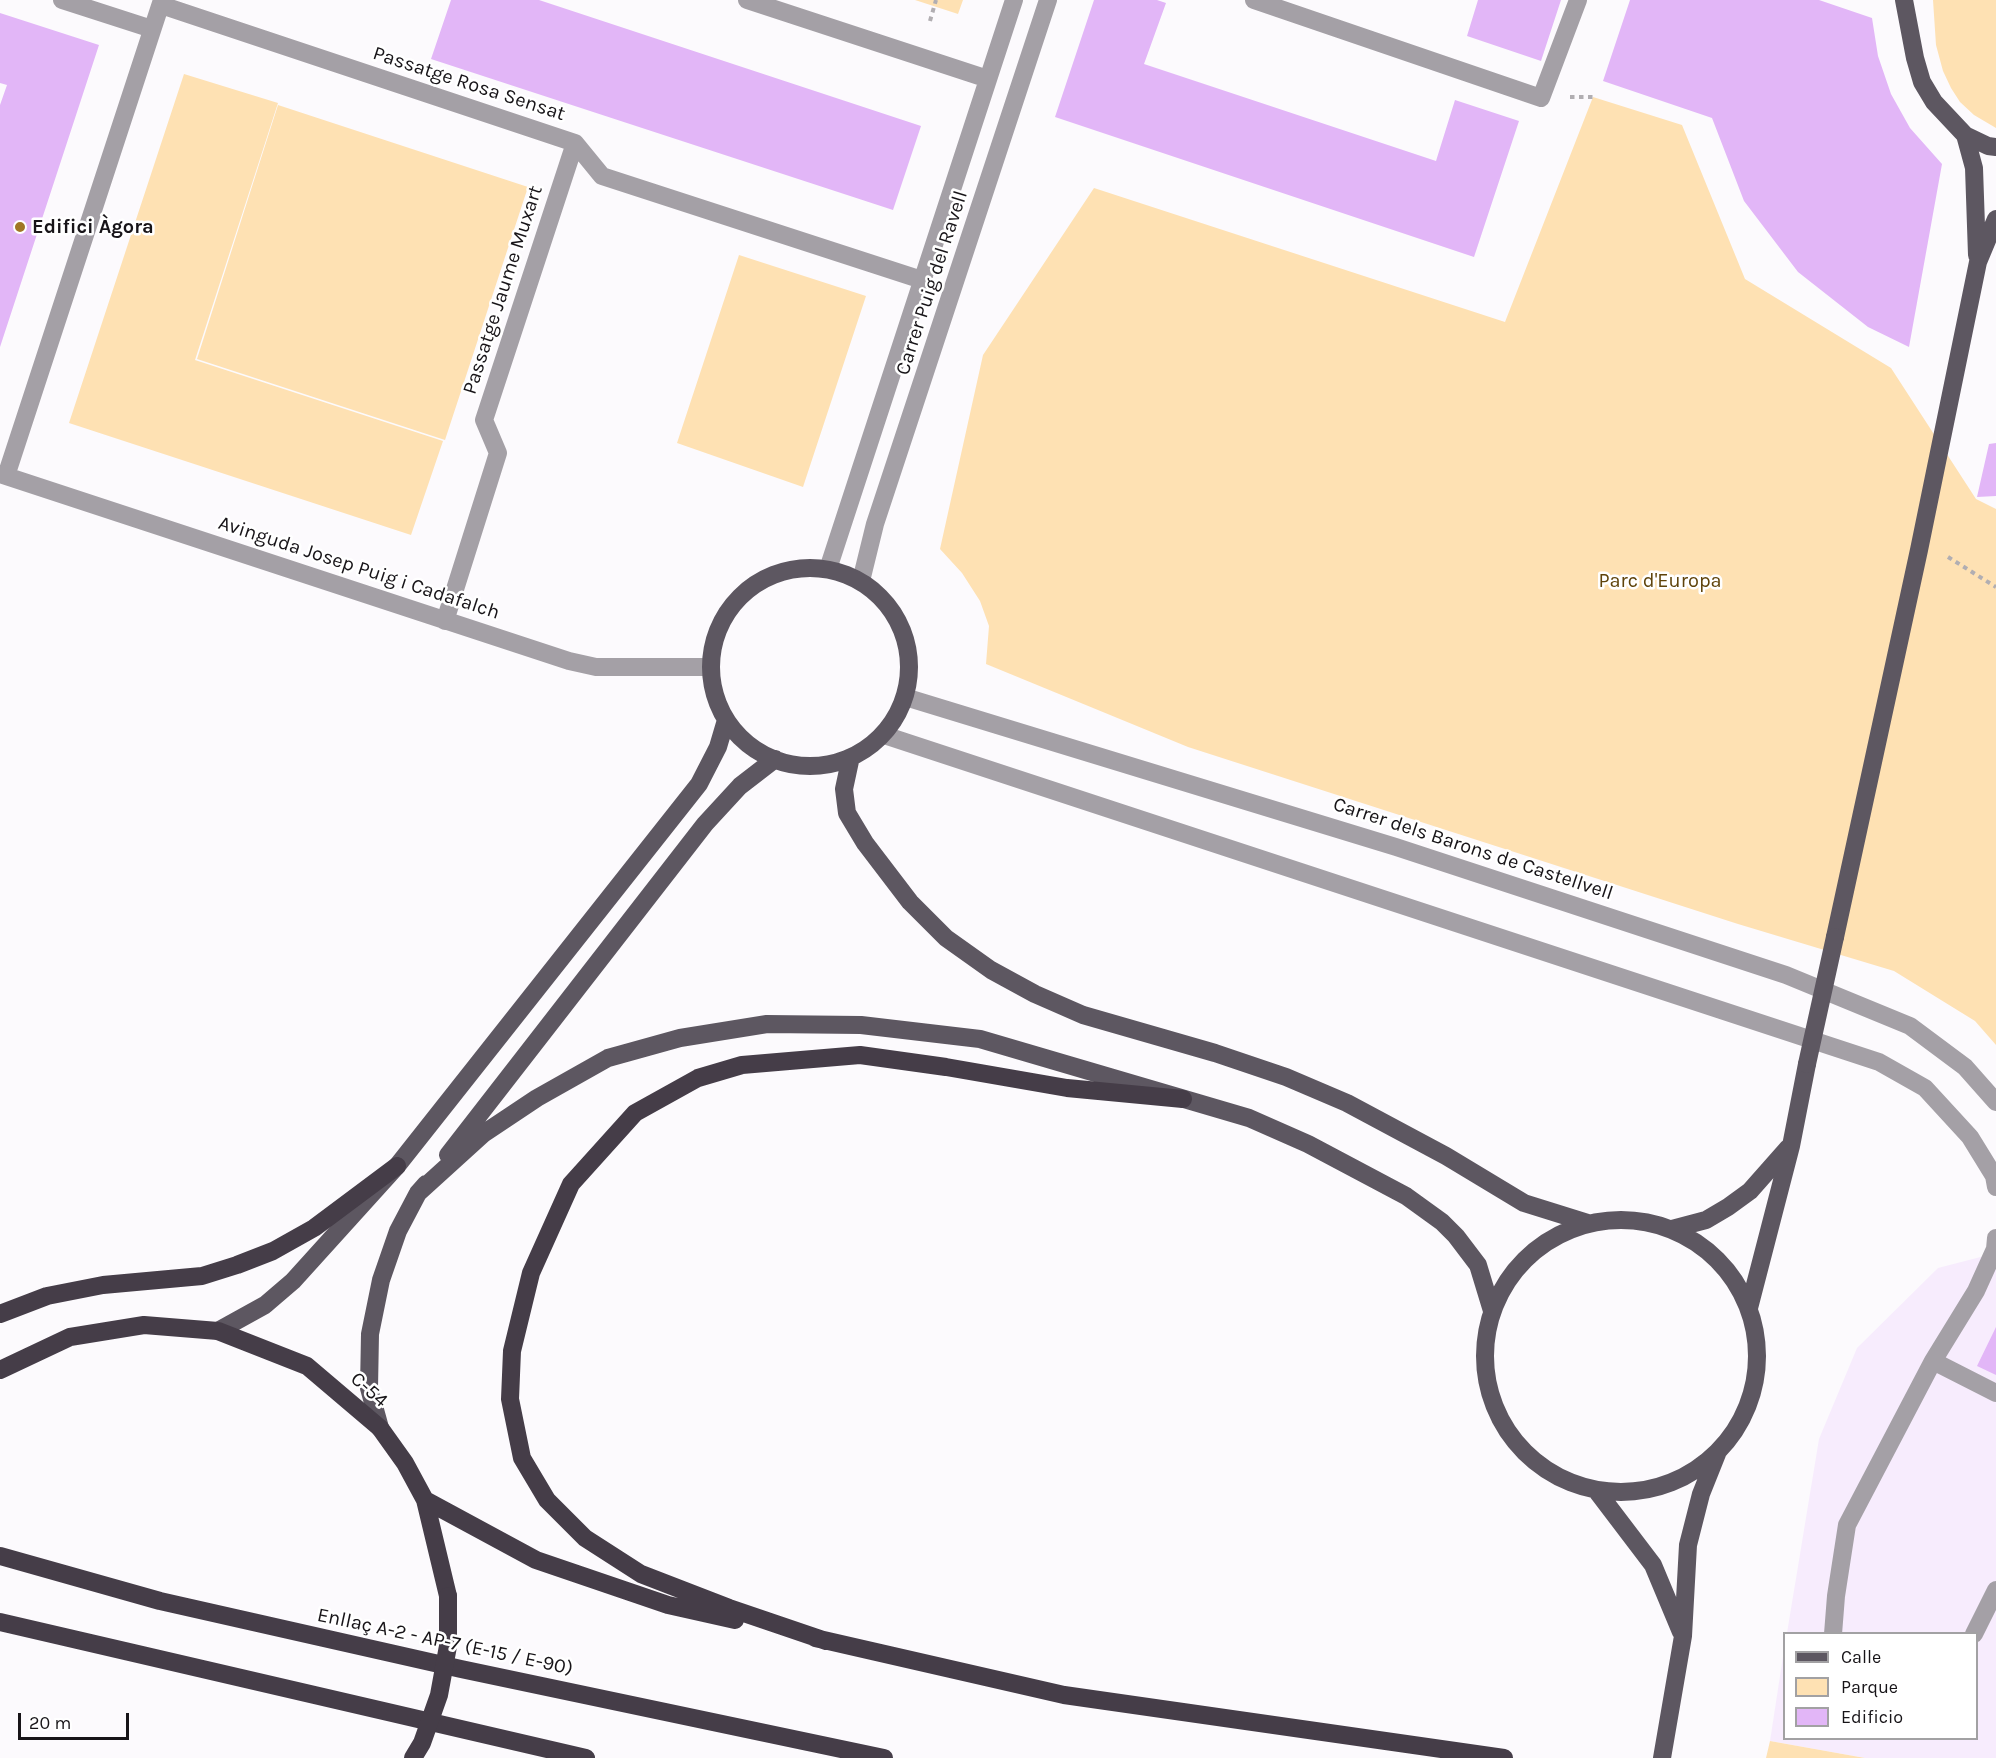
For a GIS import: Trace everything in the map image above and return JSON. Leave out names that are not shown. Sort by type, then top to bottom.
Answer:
[{"type":"highway","points":[[826,1641],[729,1608],[641,1574],[585,1538],[547,1500],[522,1458],[510,1399],[512,1351],[531,1273],[571,1184],[635,1113],[698,1078],[742,1065],[860,1055],[946,1066],[1067,1088],[1183,1099]]},
{"type":"highway","points":[[0,1314],[47,1296],[103,1285],[202,1276],[237,1265],[273,1251],[314,1228],[397,1166]]},
{"type":"highway","name":"C-54","points":[[1,1369],[70,1337],[144,1325],[218,1331],[307,1366],[380,1428],[405,1462],[425,1500],[448,1596],[448,1646],[439,1695],[422,1743],[413,1758]]},
{"type":"highway","points":[[425,1500],[536,1560],[668,1605],[1064,1695],[1504,1758]]},
{"type":"highway","name":"Enllaç A-2 - AP-7 (E-15 / E-90)","points":[[0,1556],[171,1604],[461,1670],[884,1758]]},
{"type":"highway","points":[[1,1622],[586,1758]]},
{"type":"main road","points":[[1904,0],[1922,82],[1934,102],[1965,135],[1988,146],[1996,147]]},
{"type":"main road","points":[[1965,135],[1974,168],[1978,262]]},
{"type":"main road","points":[[1749,1308],[1791,1146],[1917,561],[1978,262],[1996,219]]},
{"type":"main road","points":[[797,568],[828,569],[861,581],[885,600],[902,627],[910,660],[906,697],[884,735],[850,761],[831,766],[795,767],[758,751],[742,740],[717,704],[710,667],[715,637],[728,610],[747,590],[768,577],[797,568]]},
{"type":"main road","points":[[218,1331],[265,1305],[293,1281],[397,1166],[699,784],[718,747],[726,720]]},
{"type":"main road","points":[[380,1428],[369,1388],[370,1334],[381,1280],[398,1232],[418,1193],[705,824],[740,786],[775,759]]},
{"type":"main road","points":[[850,761],[844,789],[847,813],[866,843],[910,902],[946,938],[991,970],[1083,1015],[1215,1053],[1286,1077],[1337,1099],[1446,1156],[1524,1203],[1588,1222],[1630,1219],[1672,1229],[1700,1244],[1725,1266],[1738,1285],[1749,1308],[1756,1334],[1756,1378],[1742,1418],[1717,1454],[1701,1494],[1688,1545],[1683,1636],[1662,1758]]},
{"type":"main road","points":[[418,1193],[483,1134],[537,1098],[608,1058],[680,1038],[767,1024],[861,1025],[980,1039],[1249,1118],[1308,1144],[1406,1196],[1442,1222],[1478,1265],[1492,1311]]},
{"type":"main road","points":[[1672,1229],[1706,1220],[1728,1207],[1750,1191],[1791,1146]]},
{"type":"main road","points":[[1588,1222],[1547,1241],[1514,1272],[1492,1311],[1485,1357],[1493,1403],[1516,1444],[1552,1474],[1596,1490],[1639,1491],[1671,1482],[1698,1469],[1717,1454]]},
{"type":"main road","points":[[1596,1490],[1653,1565],[1683,1636]]},
{"type":"street","points":[[62,0],[152,29]]},
{"type":"street","points":[[747,0],[988,79]]},
{"type":"street","name":"Carrer Puig del Ravell","points":[[828,569],[1014,0]]},
{"type":"street","name":"Carrer Puig del Ravell","points":[[861,581],[875,524],[1048,0]]},
{"type":"street","points":[[1254,0],[1541,98],[1578,0]]},
{"type":"street","points":[[3,475],[161,2]]},
{"type":"street","name":"Passatge Rosa Sensat","points":[[161,2],[575,143],[602,176],[922,280]]},
{"type":"street","name":"Passatge Jaume Muxart","points":[[445,621],[498,453],[484,420],[575,143]]},
{"type":"street","name":"Avinguda Josep Puig i Cadafalch","points":[[3,475],[569,661],[596,667],[710,667]]},
{"type":"street","name":"Carrer dels Barons de Castellvell","points":[[906,697],[1396,847],[1786,975],[1910,1026],[1965,1066],[1996,1102]]},
{"type":"street","points":[[884,735],[1879,1062],[1925,1088],[1970,1137],[1994,1176],[1996,1187]]},
{"type":"street","points":[[1833,1632],[1836,1596],[1847,1525],[1933,1362],[1976,1291],[1996,1245]]},
{"type":"street","points":[[1933,1362],[1996,1393]]},
{"type":"street","points":[[1975,1632],[1996,1590]]},
{"type":"path","points":[[930,21],[936,0]]},
{"type":"path","points":[[1948,557],[1996,587]]},
{"type":"shaded area","points":[[1996,1253],[1996,1758],[1865,1758],[1770,1741],[1783,1656],[1783,1740],[1978,1740],[1978,1632],[1787,1632],[1819,1439],[1857,1348],[1938,1268]]},
{"type":"green space","points":[[915,0],[963,0],[958,14]]},
{"type":"green space","points":[[1933,0],[1996,0],[1996,128],[1974,115],[1960,102],[1951,88],[1943,71],[1936,45]]},
{"type":"green space","points":[[184,74],[278,103],[195,360],[443,441],[411,535],[69,423]]},
{"type":"green space","name":"Parc d'Europa","points":[[1593,97],[1682,125],[1745,279],[1891,368],[1976,499],[1996,509],[1996,1045],[1975,1021],[1894,971],[1738,924],[1188,747],[986,664],[989,626],[980,601],[962,573],[940,549],[983,355],[1094,188],[1505,322]]},
{"type":"green space","points":[[278,105],[528,187],[445,440],[197,359]]},
{"type":"green space","points":[[739,255],[866,296],[803,487],[677,443]]},
{"type":"green space","points":[[1770,1741],[1865,1758],[1766,1758]]},
{"type":"building","points":[[451,0],[539,0],[921,126],[893,210],[431,59]]},
{"type":"building","points":[[1094,0],[1157,0],[1166,3],[1144,64],[1436,161],[1455,100],[1519,121],[1474,257],[1055,117]]},
{"type":"building","points":[[1478,0],[1561,0],[1541,61],[1467,36]]},
{"type":"building","points":[[1630,0],[1819,0],[1872,18],[1878,56],[1891,94],[1910,128],[1942,164],[1909,347],[1868,327],[1798,272],[1744,201],[1712,118],[1603,81]]},
{"type":"building","name":"Edifici Àgora","points":[[0,13],[99,45],[0,347],[0,105],[7,85],[0,83]]},
{"type":"building","points":[[1996,443],[1996,496],[1977,497],[1989,444]]},
{"type":"building","points":[[1996,1327],[1996,1375],[1977,1366]]},
{"type":"place","name":"Edifici Àgora","points":[[20,227]]}]
